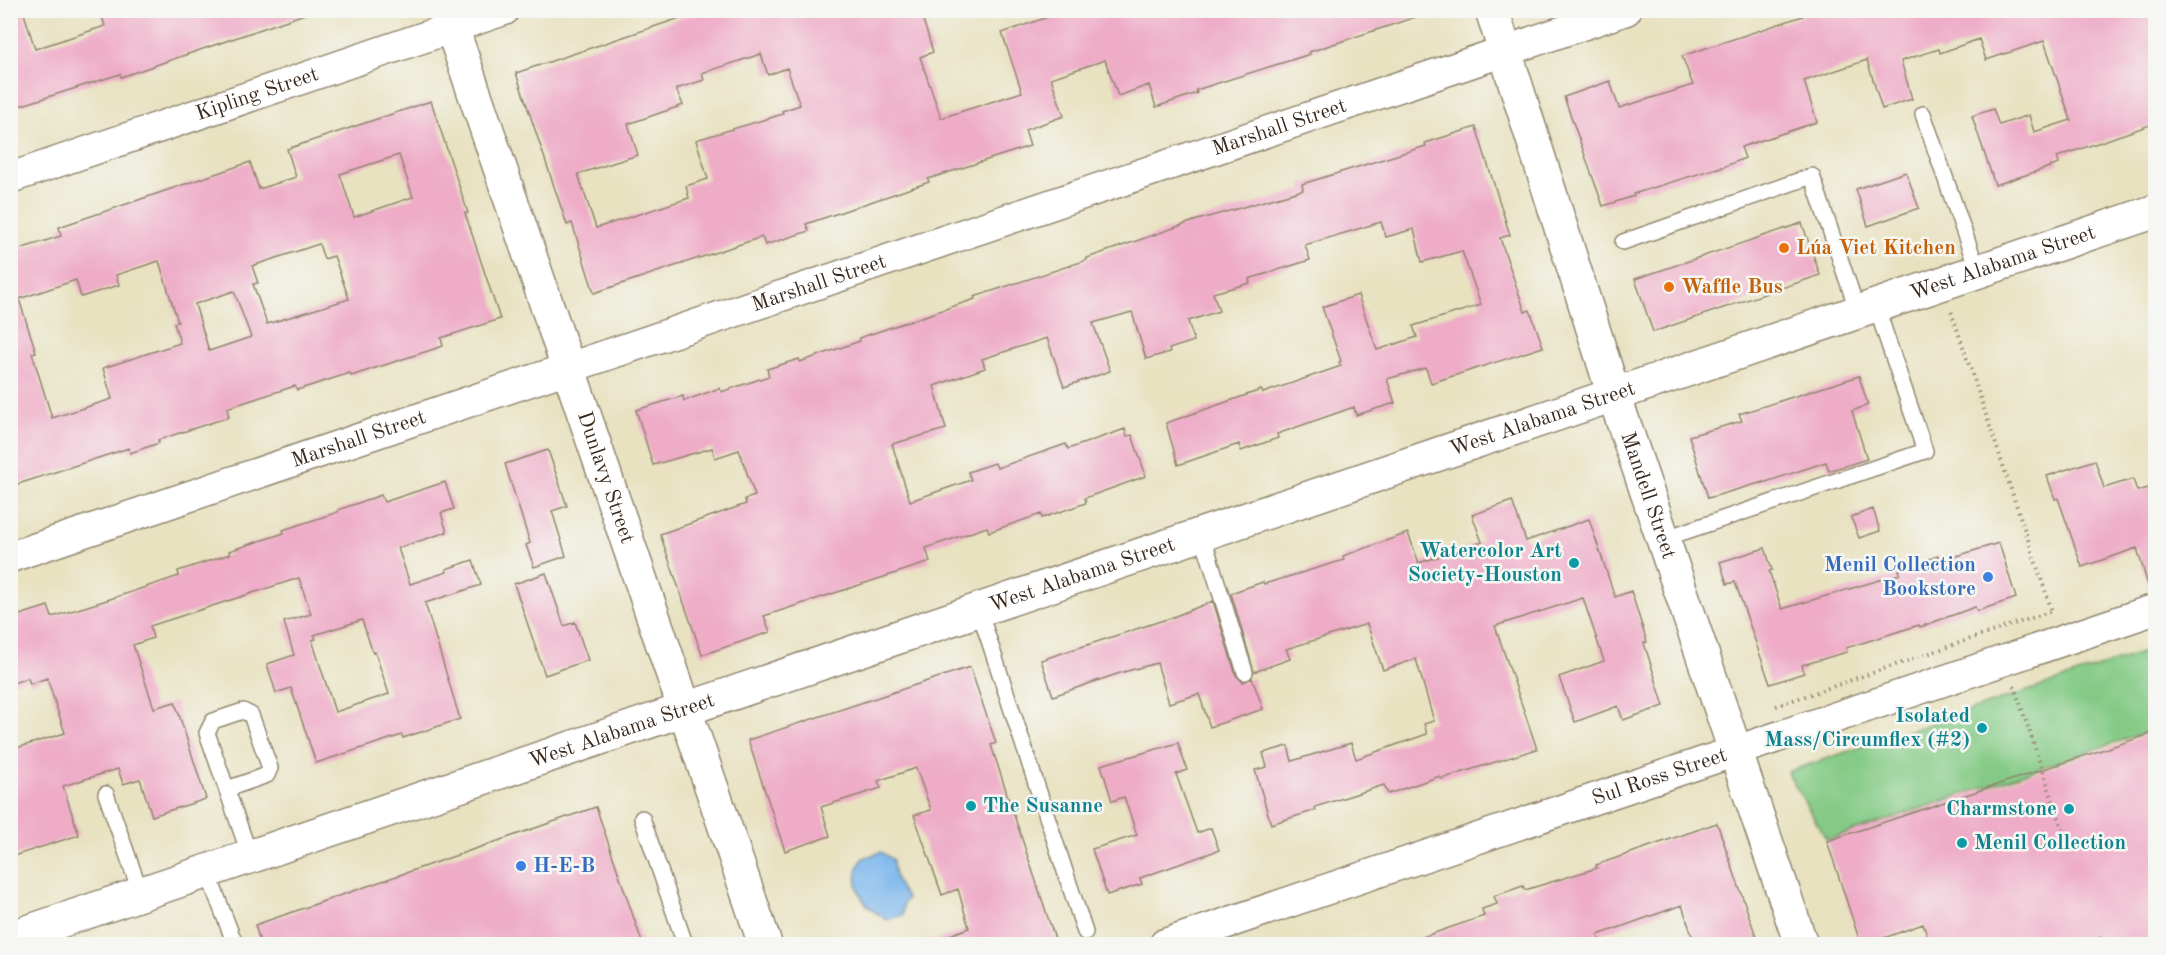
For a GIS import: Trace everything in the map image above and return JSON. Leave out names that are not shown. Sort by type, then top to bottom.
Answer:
[{"type":"street","name":"Kipling Street","points":[[10,178],[449,20],[504,10]]},
{"type":"street","name":"Mandell Street","points":[[1492,10],[1614,395],[1801,945]]},
{"type":"street","name":"Marshall Street","points":[[10,557],[1626,10]]},
{"type":"street","name":"Dunlavy Street","points":[[449,20],[765,945]]},
{"type":"street","name":"West Alabama Street","points":[[10,938],[2156,211]]},
{"type":"street","name":"Sul Ross Street","points":[[1165,945],[2156,609]]},
{"type":"lane","points":[[1923,114],[1978,272]]},
{"type":"lane","points":[[1623,242],[1812,176],[1926,451],[1663,539]]},
{"type":"lane","points":[[1202,534],[1245,672]]},
{"type":"lane","points":[[979,610],[1085,932]]},
{"type":"lane","points":[[227,789],[267,775],[270,768],[251,715],[243,711],[213,721],[207,733],[250,856]]},
{"type":"lane","points":[[106,794],[141,894]]},
{"type":"lane","points":[[642,818],[685,945]]},
{"type":"lane","points":[[207,871],[235,945]]},
{"type":"path","points":[[1771,707],[2052,611],[1950,308]]},
{"type":"path","points":[[2013,681],[2066,840]]},
{"type":"path","points":[[2099,937],[2102,945]]},
{"type":"green space","points":[[2155,648],[2155,729],[1827,840],[1787,772]]},
{"type":"water","points":[[881,852],[893,860],[896,880],[907,898],[903,905],[903,915],[885,920],[883,916],[871,909],[862,898],[857,886],[858,868],[863,858]]},
{"type":"building","points":[[10,10],[23,10],[35,49],[105,26],[100,10],[305,10],[305,14],[121,77],[120,74],[10,109]]},
{"type":"building","points":[[691,10],[920,10],[933,52],[920,57],[941,118],[1022,92],[1002,33],[1068,10],[1421,10],[1422,15],[1196,90],[1197,93],[1156,107],[1149,85],[1118,96],[1105,60],[1051,78],[1064,116],[1025,130],[1030,146],[928,179],[929,182],[806,224],[809,231],[765,245],[762,237],[594,293],[572,223],[567,225],[516,73],[692,14]],"holes":[[[761,54],[768,75],[787,68],[800,105],[782,111],[783,114],[696,140],[708,179],[686,186],[689,198],[596,228],[578,174],[638,155],[628,124],[683,105],[676,89],[704,80],[702,73]]]},
{"type":"building","points":[[1801,10],[2151,10],[2156,27],[2156,123],[2057,157],[2059,164],[1995,185],[1972,116],[1993,109],[1999,125],[2029,115],[2034,132],[2071,120],[2044,41],[1986,60],[1979,39],[1940,53],[1939,49],[1901,61],[1912,99],[1882,109],[1867,60],[1804,81],[1817,122],[1741,147],[1745,158],[1718,169],[1633,194],[1634,196],[1603,206],[1564,97],[1610,81],[1619,108],[1693,85],[1682,56],[1803,16]]},
{"type":"building","points":[[431,101],[500,319],[441,338],[443,346],[351,376],[350,373],[297,390],[295,386],[227,408],[229,417],[158,440],[159,443],[130,453],[129,448],[15,485],[10,471],[10,252],[61,236],[59,227],[250,162],[259,189],[296,177],[287,149]],"holes":[[[399,155],[413,197],[354,217],[340,174]],[[319,244],[324,259],[334,256],[349,299],[267,324],[253,284],[258,283],[252,266]],[[159,261],[178,322],[174,323],[180,343],[103,368],[112,399],[52,418],[32,353],[36,352],[19,299],[76,280],[81,297],[119,285],[116,275]],[[234,291],[251,337],[209,351],[195,304]]]},
{"type":"building","points":[[1476,127],[1510,235],[1500,238],[1525,312],[1530,310],[1543,347],[1431,383],[1426,368],[1387,379],[1395,403],[1356,415],[1354,407],[1277,434],[1278,438],[1241,451],[1239,444],[1178,465],[1166,423],[1261,390],[1263,393],[1341,366],[1322,307],[1358,295],[1377,350],[1417,337],[1413,326],[1481,305],[1462,251],[1422,262],[1414,229],[1386,237],[1381,222],[1305,245],[1310,260],[1249,279],[1250,283],[1213,293],[1219,311],[1188,321],[1194,341],[1169,349],[1170,352],[1146,359],[1132,312],[1093,323],[1110,371],[1064,387],[1047,338],[982,359],[985,368],[934,386],[946,429],[892,444],[910,501],[971,480],[968,472],[995,463],[997,468],[1066,444],[1068,449],[1125,429],[1127,436],[1132,435],[1146,476],[1085,498],[1086,503],[1042,518],[1041,514],[989,532],[987,527],[926,548],[930,562],[764,616],[770,632],[702,655],[660,534],[746,504],[745,499],[755,496],[739,450],[715,458],[712,448],[653,465],[636,410],[683,396],[684,401],[720,388],[721,392],[769,376],[767,369],[799,359],[800,362],[860,341],[859,338],[975,299],[974,297],[1087,260],[1087,258],[1194,221],[1303,190],[1302,184],[1426,146],[1425,143]]},
{"type":"building","points":[[1906,172],[1919,208],[1868,226],[1856,189]]},
{"type":"building","points":[[1802,223],[1820,275],[1653,332],[1635,279]]},
{"type":"building","points":[[1859,376],[1868,405],[1852,411],[1867,459],[1829,471],[1826,462],[1708,498],[1689,436],[1742,421],[1739,414]]},
{"type":"building","points":[[548,450],[567,506],[552,511],[566,556],[534,567],[526,545],[530,543],[505,464]]},
{"type":"building","points":[[2095,460],[2104,488],[2133,479],[2137,491],[2156,486],[2156,592],[2150,592],[2137,548],[2082,567],[2058,498],[2055,499],[2047,476]]},
{"type":"building","points":[[445,482],[454,509],[441,513],[447,532],[398,548],[410,584],[447,572],[446,569],[473,560],[481,585],[425,603],[460,719],[316,763],[291,688],[276,693],[267,664],[294,655],[284,622],[311,614],[299,578],[150,626],[153,638],[133,645],[154,708],[175,702],[206,799],[152,816],[140,779],[123,784],[118,769],[63,786],[79,835],[10,857],[10,750],[65,733],[47,678],[30,684],[28,678],[10,684],[10,618],[48,606],[52,617],[107,600],[179,576],[178,571],[230,554],[229,551],[284,533],[283,530],[338,512],[338,510],[381,495],[384,502]],"holes":[[[362,620],[373,653],[375,652],[389,694],[335,712],[312,640],[316,639],[314,635]]]},
{"type":"building","points":[[1512,501],[1526,541],[1589,519],[1615,597],[1631,591],[1647,642],[1644,643],[1664,706],[1623,720],[1618,706],[1575,722],[1559,677],[1604,661],[1583,598],[1495,626],[1537,749],[1441,779],[1440,776],[1388,794],[1384,785],[1271,824],[1255,770],[1267,767],[1263,753],[1288,746],[1292,761],[1351,743],[1356,759],[1427,734],[1424,724],[1434,721],[1416,659],[1383,670],[1367,624],[1286,649],[1290,659],[1254,672],[1231,593],[1344,560],[1343,556],[1408,533],[1419,563],[1482,542],[1472,515]]},
{"type":"building","points":[[1873,509],[1880,531],[1859,538],[1851,517]]},
{"type":"building","points":[[1999,543],[2016,598],[1977,611],[1975,607],[1920,627],[1919,625],[1846,648],[1847,652],[1802,665],[1804,673],[1770,684],[1735,582],[1727,584],[1720,562],[1765,548],[1772,570],[1769,571],[1782,609],[1900,574],[1899,570],[1938,556],[1940,561]]},
{"type":"building","points":[[546,573],[564,626],[575,622],[588,660],[545,675],[514,584]]},
{"type":"building","points":[[1213,601],[1236,675],[1243,682],[1252,678],[1263,709],[1210,727],[1199,694],[1169,703],[1157,663],[1053,696],[1041,660],[1173,617]]},
{"type":"building","name":"The Susanne","points":[[970,667],[996,743],[991,745],[1057,945],[931,945],[930,942],[969,928],[958,889],[942,895],[914,815],[931,810],[916,768],[878,781],[881,788],[821,807],[830,836],[785,851],[748,740]]},
{"type":"building","name":"Menil Collection","points":[[2156,732],[2156,938],[2136,945],[1930,945],[1923,924],[1881,939],[1883,945],[1861,945],[1827,841]]},
{"type":"building","points":[[1178,743],[1187,770],[1176,774],[1197,833],[1211,828],[1219,850],[1140,878],[1142,884],[1107,895],[1092,849],[1137,835],[1124,797],[1112,801],[1101,765]]},
{"type":"building","name":"H-E-B","points":[[596,807],[643,945],[261,945],[255,925]]},
{"type":"building","points":[[1717,823],[1759,945],[1695,945],[1682,905],[1598,935],[1601,945],[1412,945],[1411,941],[1484,916],[1482,909],[1497,904],[1494,896],[1523,886],[1525,890],[1597,868],[1596,865]]},
{"type":"place","name":"Lúa Viet Kitchen","points":[[1784,248]]},
{"type":"place","name":"Waffle Bus","points":[[1669,287]]},
{"type":"place","name":"Watercolor Art Society-Houston","points":[[1574,563]]},
{"type":"place","name":"Menil Collection Bookstore","points":[[1988,577]]},
{"type":"place","name":"Isolated Mass/Circumflex (#2)","points":[[1982,728]]},
{"type":"place","name":"The Susanne","points":[[971,806]]},
{"type":"place","name":"Charmstone","points":[[2069,809]]},
{"type":"place","name":"Menil Collection","points":[[1962,843]]},
{"type":"place","name":"H-E-B","points":[[521,866]]}]
